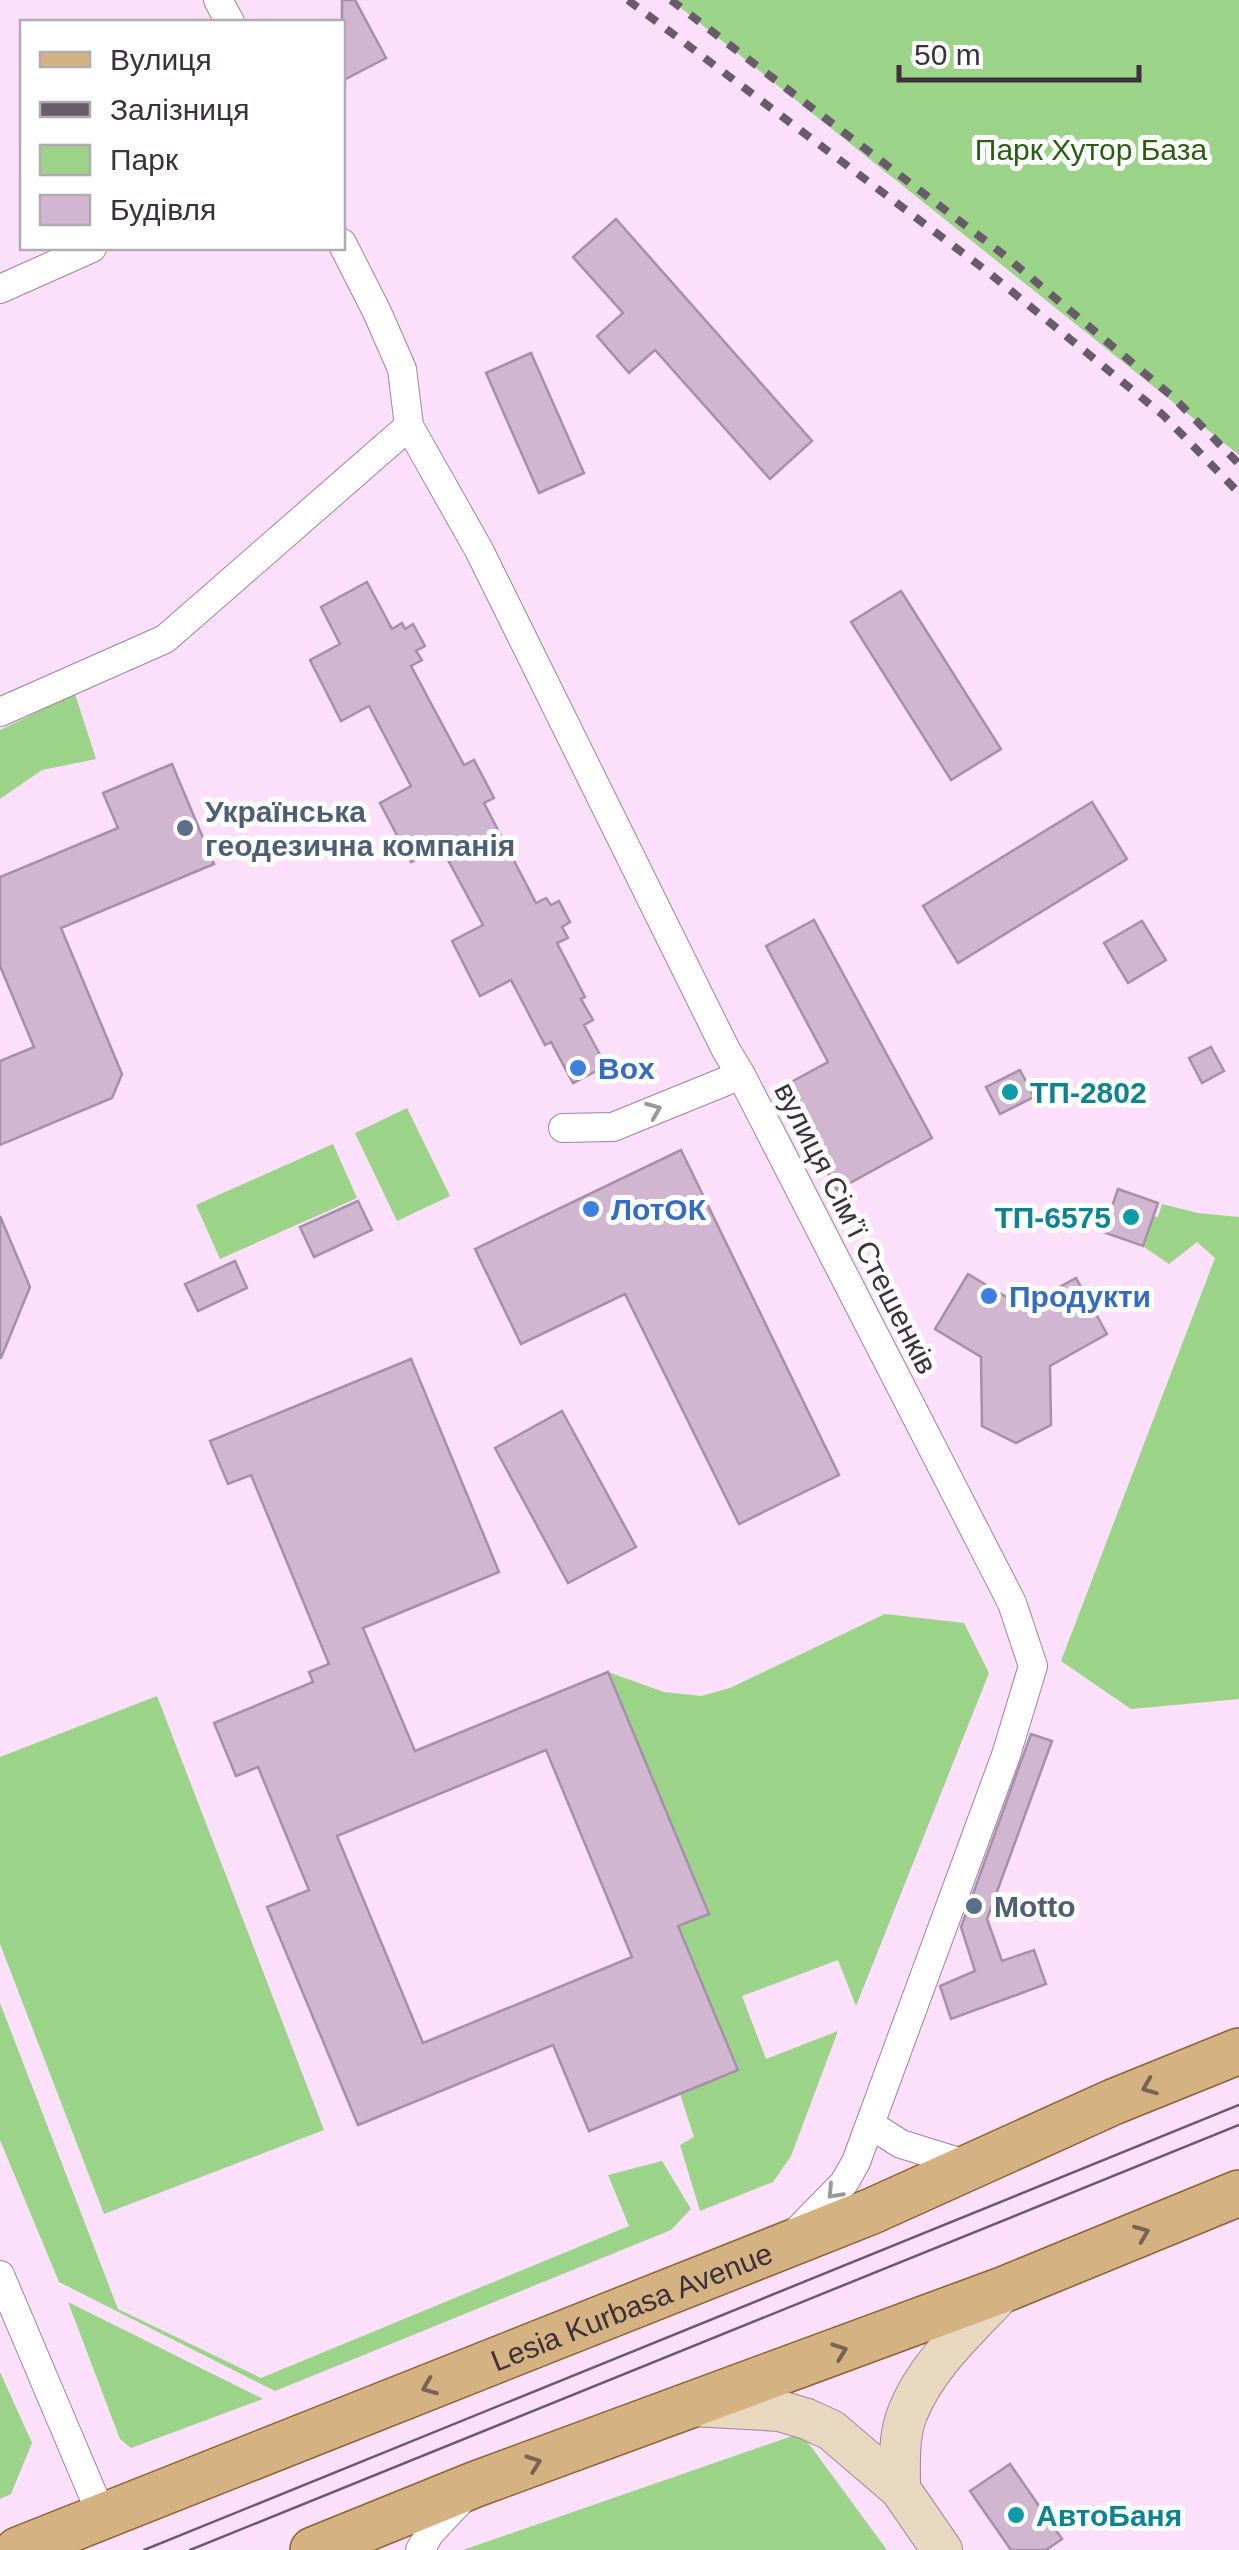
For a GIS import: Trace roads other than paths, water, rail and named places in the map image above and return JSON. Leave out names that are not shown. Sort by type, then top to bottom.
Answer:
[{"type":"main road","name":"Lesia Kurbasa Avenue","points":[[18,2550],[872,2211],[1239,2050]]},
{"type":"main road","points":[[314,2550],[476,2484],[1005,2290],[1239,2193]]},
{"type":"main road","points":[[900,2489],[906,2414],[921,2386],[947,2353],[1005,2290]]},
{"type":"main road","points":[[693,2406],[780,2410],[831,2430],[900,2489],[942,2550]]},
{"type":"street","name":"вулиця Сімʼї Стешенків","points":[[345,249],[402,369],[409,426],[479,550],[726,1050],[1012,1603],[1034,1666],[1006,1755],[856,2162],[844,2183],[780,2248]]},
{"type":"street","points":[[0,288],[87,250]]},
{"type":"street","points":[[0,712],[165,640],[409,426]]},
{"type":"street","points":[[563,1128],[613,1126],[741,1075]]},
{"type":"street","points":[[871,2125],[901,2144],[972,2166]]},
{"type":"street","points":[[0,2275],[102,2516]]},
{"type":"street","points":[[420,2550],[430,2533],[476,2484]]},
{"type":"tram line","points":[[144,2550],[1239,2105]]},
{"type":"tram line","points":[[190,2550],[1239,2125]]},
{"type":"railway","points":[[628,0],[988,272],[1163,415],[1239,493]]},
{"type":"railway","points":[[671,0],[1004,255],[1174,398],[1239,464]]},
{"type":"place","name":"Українська геодезична компанія","points":[[185,828]]},
{"type":"place","name":"Box","points":[[578,1068]]},
{"type":"place","name":"ТП-2802","points":[[1010,1092]]},
{"type":"place","name":"ЛотОК","points":[[591,1209]]},
{"type":"place","name":"ТП-6575","points":[[1131,1217]]},
{"type":"place","name":"Продукти","points":[[989,1296]]},
{"type":"place","name":"Motto","points":[[974,1906]]},
{"type":"place","name":"АвтоБаня","points":[[1016,2515]]},
{"type":"park label","name":"Парк Хутор База","points":[[1091,149]]}]
